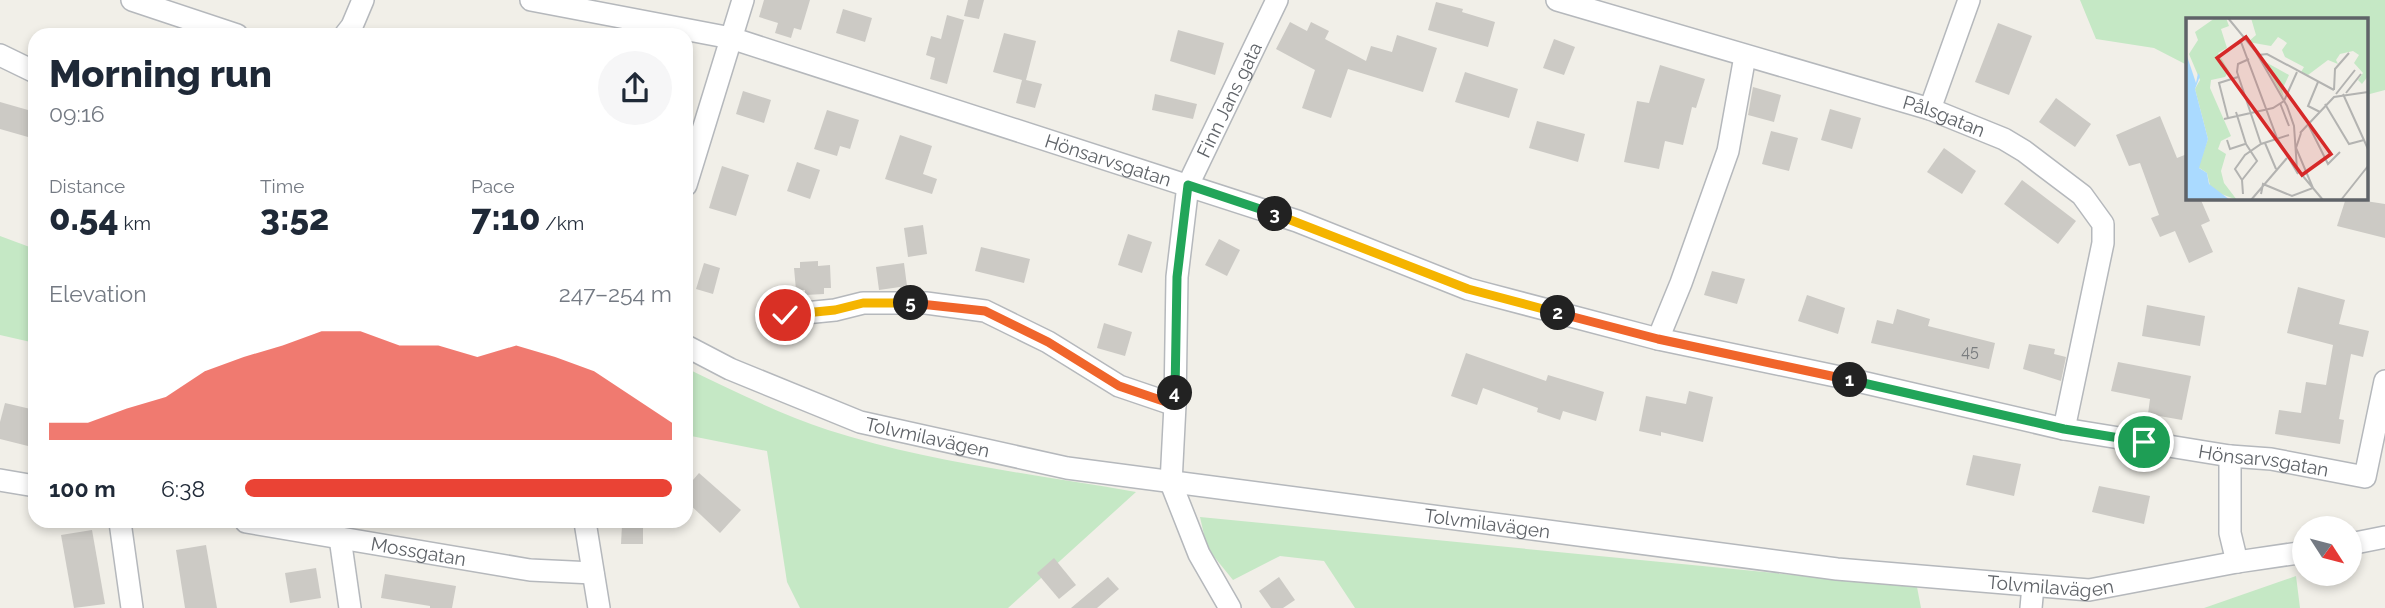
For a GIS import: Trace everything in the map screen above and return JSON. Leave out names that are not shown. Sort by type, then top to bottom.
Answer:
[{"type":"street","points":[[132,0],[216,28]]},
{"type":"street","points":[[350,28],[363,0]]},
{"type":"street","name":"Hönsarvsgatan","points":[[531,0],[560,2],[684,28]]},
{"type":"street","points":[[693,163],[743,0]]},
{"type":"street","name":"Finn Jans gata","points":[[1230,608],[1199,554],[1171,483],[1177,277],[1188,185],[1277,0]]},
{"type":"street","name":"Pålsgatan","points":[[1557,0],[1930,109],[2004,139],[2082,195],[2103,224],[2103,243],[2064,429]]},
{"type":"street","points":[[1930,109],[1969,0]]},
{"type":"street","name":"Hönsarvsgatan","points":[[693,30],[731,38],[1297,220],[1468,289],[1658,339],[1840,377],[2064,429],[2230,456],[2270,459],[2365,477],[2385,381]]},
{"type":"street","points":[[0,55],[28,69]]},
{"type":"street","points":[[1658,339],[1728,151],[1745,56]]},
{"type":"street","points":[[785,315],[835,310],[863,303],[926,303],[985,311],[1048,342],[1119,386],[1175,405]]},
{"type":"street","name":"Tolvmilavägen","points":[[693,350],[730,369],[860,422],[1067,468],[1837,569],[2089,590],[2292,554]]},
{"type":"street","points":[[2230,456],[2230,533],[2237,562]]},
{"type":"street","points":[[0,480],[28,485]]},
{"type":"street","points":[[121,528],[132,608]]},
{"type":"street","name":"Mossgatan","points":[[281,528],[530,570],[593,573]]},
{"type":"street","points":[[586,528],[599,608]]},
{"type":"street","points":[[2362,542],[2385,537]]},
{"type":"street","points":[[340,538],[350,608]]},
{"type":"street","points":[[2031,608],[2033,586]]},
{"type":"green space","points":[[2080,0],[2385,0],[2385,90],[2368,94],[2368,18],[2186,18],[2186,64],[2154,48],[2096,39]]},
{"type":"green space","points":[[0,236],[28,246],[28,341],[0,335]]},
{"type":"green space","points":[[693,371],[792,417],[865,441],[981,466],[1136,492],[1008,608],[800,608],[787,582],[767,451],[693,436]]},
{"type":"green space","points":[[1200,517],[1917,587],[1921,608],[1355,608],[1324,561],[1280,556],[1233,580],[1207,548]]},
{"type":"green space","points":[[2292,577],[2292,586],[2297,586],[2300,608],[2204,608]]},
{"type":"building","points":[[764,0],[810,0],[801,30],[794,28],[791,38],[775,33],[778,23],[759,17]]},
{"type":"building","points":[[968,0],[984,0],[979,19],[964,16]]},
{"type":"building","points":[[1436,2],[1495,22],[1488,47],[1428,30]]},
{"type":"building","points":[[843,9],[872,18],[865,42],[836,33]]},
{"type":"building","points":[[947,15],[964,20],[947,84],[930,79],[935,58],[926,55],[931,36],[941,39]]},
{"type":"building","points":[[1290,22],[1307,31],[1311,22],[1329,31],[1325,39],[1366,61],[1371,46],[1392,52],[1397,35],[1437,48],[1423,92],[1348,69],[1331,118],[1302,108],[1315,70],[1276,49]]},
{"type":"building","points":[[1998,23],[2032,36],[2009,95],[1975,82]]},
{"type":"building","points":[[1178,30],[1224,43],[1215,75],[1170,61]]},
{"type":"building","points":[[1004,33],[1036,41],[1026,80],[1042,84],[1035,108],[1016,103],[1022,80],[993,72]]},
{"type":"building","points":[[1554,39],[1575,47],[1564,75],[1543,68]]},
{"type":"building","points":[[1660,65],[1705,79],[1696,108],[1692,107],[1683,145],[1665,141],[1659,169],[1624,162],[1637,101],[1649,103]]},
{"type":"building","points":[[1465,72],[1518,89],[1509,118],[1455,102]]},
{"type":"building","points":[[1753,87],[1781,95],[1774,122],[1748,115]]},
{"type":"building","points":[[743,91],[771,100],[764,123],[736,114]]},
{"type":"building","points":[[1155,94],[1197,104],[1193,119],[1152,110]]},
{"type":"building","points":[[2056,98],[2091,124],[2075,147],[2039,122]]},
{"type":"building","points":[[0,102],[28,110],[28,137],[0,129]]},
{"type":"building","points":[[1830,109],[1861,118],[1852,149],[1821,140]]},
{"type":"building","points":[[827,110],[859,120],[850,149],[840,146],[837,156],[814,149]]},
{"type":"building","points":[[2160,116],[2177,158],[2186,154],[2186,200],[2201,200],[2210,221],[2201,225],[2213,252],[2189,263],[2175,231],[2160,237],[2151,218],[2159,215],[2140,163],[2129,166],[2116,135]]},
{"type":"building","points":[[1537,121],[1585,134],[1578,162],[1529,148]]},
{"type":"building","points":[[1771,131],[1798,138],[1789,171],[1762,164]]},
{"type":"building","points":[[900,135],[932,146],[923,174],[937,179],[932,194],[885,179]]},
{"type":"building","points":[[1944,148],[1976,171],[1962,194],[1927,172]]},
{"type":"building","points":[[797,162],[820,170],[810,199],[787,191]]},
{"type":"building","points":[[722,166],[749,175],[736,216],[709,208]]},
{"type":"building","points":[[2022,180],[2076,221],[2058,244],[2004,204]]},
{"type":"building","points":[[2345,200],[2385,204],[2385,238],[2337,226]]},
{"type":"building","points":[[923,225],[927,254],[908,257],[904,228]]},
{"type":"building","points":[[1128,234],[1152,242],[1142,273],[1118,265]]},
{"type":"building","points":[[1219,239],[1240,250],[1227,276],[1205,265]]},
{"type":"building","points":[[981,247],[1030,259],[1024,283],[975,271]]},
{"type":"building","points":[[818,261],[818,266],[830,265],[831,288],[824,288],[824,294],[805,295],[805,290],[796,290],[794,268],[800,268],[800,262]]},
{"type":"building","points":[[704,263],[720,268],[713,294],[696,289]]},
{"type":"building","points":[[904,263],[907,286],[879,290],[876,267]]},
{"type":"building","points":[[1712,271],[1745,279],[1737,304],[1704,295]]},
{"type":"building","points":[[2298,287],[2345,300],[2339,324],[2369,331],[2363,357],[2351,354],[2339,419],[2344,420],[2340,444],[2275,434],[2279,410],[2301,413],[2306,382],[2326,385],[2333,345],[2287,333]]},
{"type":"building","points":[[1807,295],[1845,308],[1838,334],[1798,321]]},
{"type":"building","points":[[2147,305],[2205,316],[2200,346],[2142,336]]},
{"type":"building","points":[[1897,309],[1930,319],[1928,326],[1995,343],[1989,369],[1871,343],[1877,320],[1893,324]]},
{"type":"building","points":[[1104,323],[1132,332],[1125,356],[1097,348]]},
{"type":"building","points":[[2029,344],[2055,349],[2054,354],[2066,357],[2061,381],[2023,369]]},
{"type":"building","points":[[1466,353],[1546,381],[1548,375],[1604,392],[1596,421],[1563,411],[1560,420],[1537,412],[1538,408],[1483,388],[1477,405],[1451,396]]},
{"type":"building","points":[[2118,362],[2191,376],[2182,420],[2148,414],[2150,399],[2111,391]]},
{"type":"building","points":[[1689,391],[1713,397],[1703,442],[1661,432],[1661,436],[1639,431],[1646,396],[1686,404]]},
{"type":"building","points":[[5,403],[28,408],[28,446],[0,439],[0,422]]},
{"type":"building","points":[[1973,455],[2021,464],[2014,496],[1966,485]]},
{"type":"building","points":[[699,473],[741,510],[720,533],[693,508],[693,480]]},
{"type":"building","points":[[2099,486],[2150,496],[2144,524],[2092,512]]},
{"type":"building","points":[[622,528],[643,528],[643,544],[621,544]]},
{"type":"building","points":[[92,530],[105,604],[74,608],[61,535]]},
{"type":"building","points":[[206,545],[217,608],[185,608],[176,550]]},
{"type":"building","points":[[1054,558],[1076,585],[1059,599],[1037,573]]},
{"type":"building","points":[[316,568],[321,598],[290,603],[285,573]]},
{"type":"building","points":[[385,574],[456,586],[452,608],[430,608],[381,598]]},
{"type":"building","points":[[1108,577],[1119,589],[1097,608],[1071,608]]},
{"type":"building","points":[[1279,577],[1295,600],[1283,608],[1271,608],[1259,591]]},
{"type":"route","points":[[785,315],[835,310],[863,303],[926,303],[985,311],[1048,342],[1119,386],[1175,405],[1177,277],[1188,185],[1297,220],[1468,289],[1658,339],[1840,377],[2064,429],[2144,442]]}]
